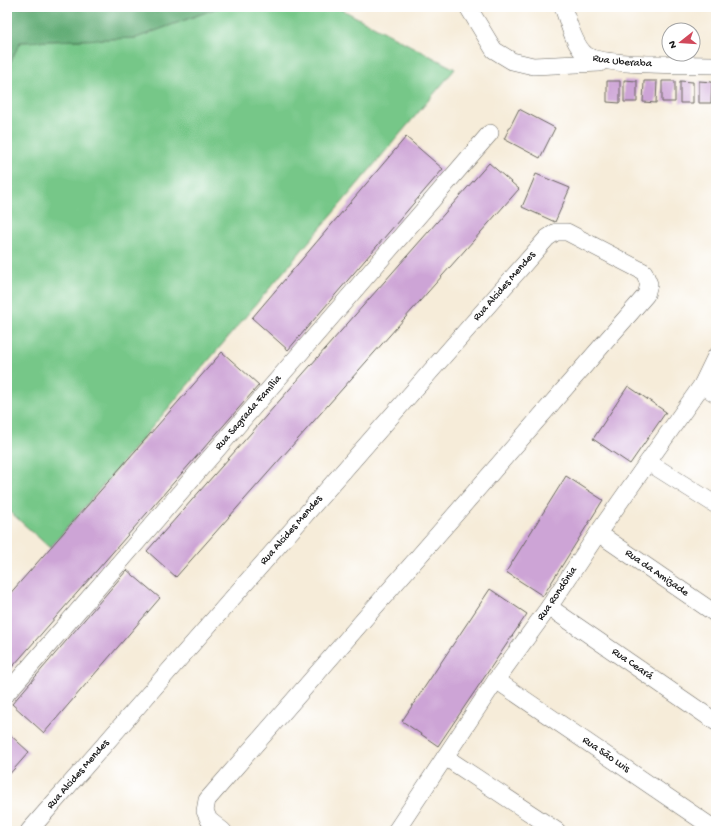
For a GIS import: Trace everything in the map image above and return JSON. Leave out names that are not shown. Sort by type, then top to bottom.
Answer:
[{"type":"street","points":[[468,7],[494,50],[512,61],[533,66],[614,62]]},
{"type":"street","name":"Rua Uberaba","points":[[563,7],[580,50],[586,56],[597,60],[614,62],[716,65]]},
{"type":"street","name":"Rua Sagrada Família","points":[[7,693],[490,133]]},
{"type":"street","name":"Rua Alcides Mendes","points":[[29,831],[547,238],[556,232],[567,232],[644,272],[649,284],[646,295],[207,800],[205,811],[209,820],[223,831]]},
{"type":"street","name":"Rua Rondônia","points":[[396,831],[496,680],[549,607],[598,533],[702,385],[716,356]]},
{"type":"street","points":[[702,385],[716,394]]},
{"type":"street","points":[[648,462],[716,506]]},
{"type":"street","name":"Rua da Amizade","points":[[598,533],[716,614]]},
{"type":"street","name":"Rua Ceará","points":[[549,607],[716,722]]},
{"type":"street","name":"Rua São Luis","points":[[496,680],[716,830]]},
{"type":"street","points":[[445,757],[557,831]]},
{"type":"green space","points":[[7,7],[82,7],[89,9],[93,7],[220,7],[136,38],[20,42],[7,69]]},
{"type":"green space","points":[[220,7],[337,7],[455,69],[50,548],[7,509],[7,69],[20,42],[136,38]]},
{"type":"building","points":[[624,80],[637,81],[637,102],[624,102]]},
{"type":"building","points":[[607,81],[620,81],[620,103],[607,102]]},
{"type":"building","points":[[644,81],[657,81],[656,103],[643,102]]},
{"type":"building","points":[[662,81],[675,81],[675,102],[662,102]]},
{"type":"building","points":[[680,81],[693,82],[693,103],[680,103]]},
{"type":"building","points":[[699,81],[712,82],[711,103],[699,103]]},
{"type":"building","points":[[519,109],[555,128],[540,158],[504,139]]},
{"type":"building","points":[[406,137],[443,169],[288,350],[252,318]]},
{"type":"building","points":[[489,163],[519,189],[176,577],[147,551]]},
{"type":"building","points":[[536,174],[570,188],[555,222],[522,207]]},
{"type":"building","points":[[222,352],[259,385],[7,673],[7,597]]},
{"type":"building","points":[[628,386],[666,412],[630,464],[593,439]]},
{"type":"building","points":[[566,476],[603,500],[543,596],[506,572]]},
{"type":"building","points":[[127,570],[160,598],[44,733],[12,704]]},
{"type":"building","points":[[490,589],[527,614],[438,746],[402,721]]},
{"type":"building","points":[[7,732],[29,752],[7,777]]}]
